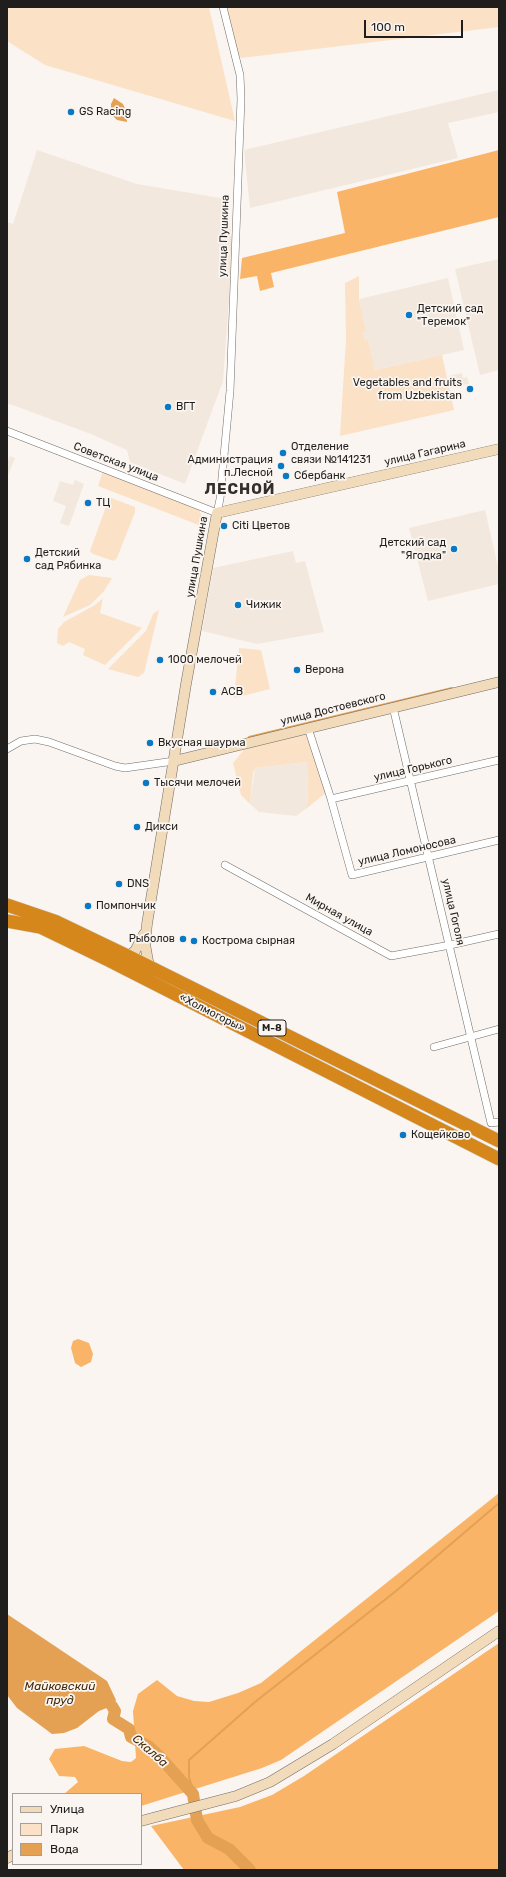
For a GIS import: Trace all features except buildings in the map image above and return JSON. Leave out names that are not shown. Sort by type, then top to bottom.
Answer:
[{"type":"highway","name":"«Холмогоры»","points":[[7,905],[57,922],[128,956],[499,1141]]},
{"type":"highway","name":"«Холмогоры»","points":[[7,921],[40,928],[108,960],[499,1159]]},
{"type":"street","name":"улица Пушкина","points":[[147,924],[220,499],[230,391],[241,99],[240,75],[223,7]]},
{"type":"street","name":"Советская улица","points":[[7,431],[217,513]]},
{"type":"street","name":"улица Гагарина","points":[[217,513],[499,449]]},
{"type":"street","name":"улица Достоевского","points":[[174,761],[499,682]]},
{"type":"street","name":"улица Гоголя","points":[[393,707],[491,1124],[499,1122]]},
{"type":"street","name":"улица Ломоносова","points":[[308,728],[331,799],[352,875],[429,858],[499,840]]},
{"type":"street","points":[[7,749],[21,741],[35,739],[49,742],[115,766],[126,768],[174,761]]},
{"type":"street","name":"улица Горького","points":[[331,799],[499,760]]},
{"type":"street","name":"Мирная улица","points":[[225,865],[391,956],[499,934]]},
{"type":"street","points":[[128,956],[135,951],[141,942],[147,924]]},
{"type":"street","points":[[147,924],[146,944],[148,961],[151,968]]},
{"type":"street","points":[[434,1047],[471,1036],[499,1030]]},
{"type":"street","points":[[142,1821],[236,1796],[270,1782],[333,1744],[499,1631]]},
{"type":"shaded area","points":[[499,90],[499,112],[448,123],[458,158],[250,208],[244,150]]},
{"type":"shaded area","points":[[37,150],[137,184],[226,199],[233,244],[223,381],[185,484],[130,462],[127,450],[91,434],[7,403],[7,222],[13,224]]},
{"type":"shaded area","points":[[499,150],[499,217],[271,273],[274,287],[260,291],[257,276],[240,279],[242,258],[345,233],[337,192]]},
{"type":"shaded area","points":[[499,259],[499,370],[480,375],[455,269]]},
{"type":"shaded area","name":"Детский сад \"Теремок\"","points":[[448,278],[464,350],[375,370],[368,340],[365,341],[363,331],[366,331],[359,299]]},
{"type":"shaded area","points":[[462,373],[463,378],[467,377],[469,384],[452,386],[449,376]]},
{"type":"shaded area","points":[[10,456],[15,458],[7,478],[7,463]]},
{"type":"shaded area","points":[[75,480],[84,484],[69,526],[60,523],[66,506],[53,501],[60,481],[73,485]]},
{"type":"shaded area","name":"Детский сад \"Ягодка\"","points":[[485,510],[499,571],[499,584],[428,601],[409,528]]},
{"type":"shaded area","points":[[293,551],[296,563],[305,561],[324,632],[257,644],[202,631],[213,568]]},
{"type":"shaded area","points":[[307,762],[307,808],[296,816],[259,812],[250,804],[255,768]]},
{"type":"shaded area","points":[[78,1339],[89,1343],[93,1354],[91,1362],[81,1367],[75,1363],[71,1348],[73,1341]]},
{"type":"shaded area","points":[[499,1493],[499,1611],[281,1760],[262,1768],[142,1806],[142,1793],[65,1793],[78,1782],[75,1777],[59,1776],[49,1759],[55,1749],[84,1746],[122,1761],[131,1762],[136,1758],[133,1711],[138,1694],[157,1680],[177,1696],[194,1701],[209,1702],[238,1693],[261,1683]]},
{"type":"shaded area","points":[[499,1643],[499,1870],[184,1870],[151,1826],[240,1807],[272,1795],[304,1776]]},
{"type":"green space","points":[[7,7],[209,7],[235,121],[45,65],[7,41]]},
{"type":"green space","points":[[227,7],[499,7],[499,27],[241,58],[238,54]]},
{"type":"green space","points":[[359,276],[359,299],[366,331],[363,332],[365,340],[368,340],[375,370],[442,355],[454,410],[340,436],[346,339],[345,283]]},
{"type":"green space","points":[[103,471],[199,510],[204,522],[204,527],[98,486]]},
{"type":"green space","points":[[111,498],[135,507],[135,512],[117,558],[114,561],[93,554],[90,551],[108,501]]},
{"type":"green space","points":[[89,575],[112,578],[104,591],[90,605],[63,617],[80,580]]},
{"type":"green space","points":[[103,598],[100,613],[142,628],[105,665],[83,655],[85,649],[69,642],[63,646],[57,643],[58,629],[64,622],[95,605]]},
{"type":"green space","points":[[159,610],[144,673],[138,677],[108,669],[146,631],[153,614]]},
{"type":"green space","points":[[239,648],[261,650],[270,689],[234,698]]},
{"type":"green space","points":[[306,734],[327,792],[307,808],[307,762],[255,768],[253,773],[250,804],[241,795],[233,763],[246,747]]},
{"type":"water","points":[[114,98],[123,104],[126,111],[127,122],[117,120],[111,114],[111,104]]},
{"type":"water","name":"Майковский пруд","points":[[7,1614],[107,1681],[116,1700],[112,1706],[99,1711],[77,1728],[64,1733],[52,1734],[17,1708],[7,1695]]},
{"type":"waterway","points":[[249,737],[452,688]]},
{"type":"waterway","points":[[193,1794],[189,1777],[189,1760],[255,1702],[396,1591],[499,1503]]},
{"type":"waterway","name":"Скалба","points":[[112,1706],[115,1711],[113,1719],[129,1729],[131,1737],[148,1746],[159,1756],[193,1794],[197,1820],[208,1838],[229,1849],[250,1870]]},
{"type":"place","name":"GS Racing","points":[[71,112]]},
{"type":"place","name":"Детский сад \"Теремок\"","points":[[409,315]]},
{"type":"place","name":"Vegetables and fruits from Uzbekistan","points":[[470,389]]},
{"type":"place","name":"ВГТ","points":[[168,407]]},
{"type":"place","name":"Отделение связи №141231","points":[[283,453]]},
{"type":"place","name":"Администрация п.Лесной","points":[[281,466]]},
{"type":"place","name":"Сбербанк","points":[[286,476]]},
{"type":"place","name":"ТЦ","points":[[88,503]]},
{"type":"place","name":"Citi Цветов","points":[[224,526]]},
{"type":"place","name":"Детский сад \"Ягодка\"","points":[[454,549]]},
{"type":"place","name":"Детский сад Рябинка","points":[[27,559]]},
{"type":"place","name":"Чижик","points":[[238,605]]},
{"type":"place","name":"1000 мелочей","points":[[160,660]]},
{"type":"place","name":"Верона","points":[[297,670]]},
{"type":"place","name":"АСВ","points":[[213,692]]},
{"type":"place","name":"Вкусная шаурма","points":[[150,743]]},
{"type":"place","name":"Тысячи мелочей","points":[[146,783]]},
{"type":"place","name":"Дикси","points":[[137,827]]},
{"type":"place","name":"DNS","points":[[119,884]]},
{"type":"place","name":"Помпончик","points":[[88,906]]},
{"type":"place","name":"Рыболов","points":[[183,939]]},
{"type":"place","name":"Кострома сырная","points":[[194,941]]},
{"type":"place","name":"Кощейково","points":[[403,1135]]},
{"type":"district","name":"ЛЕСНОЙ","points":[[240,490]]}]
